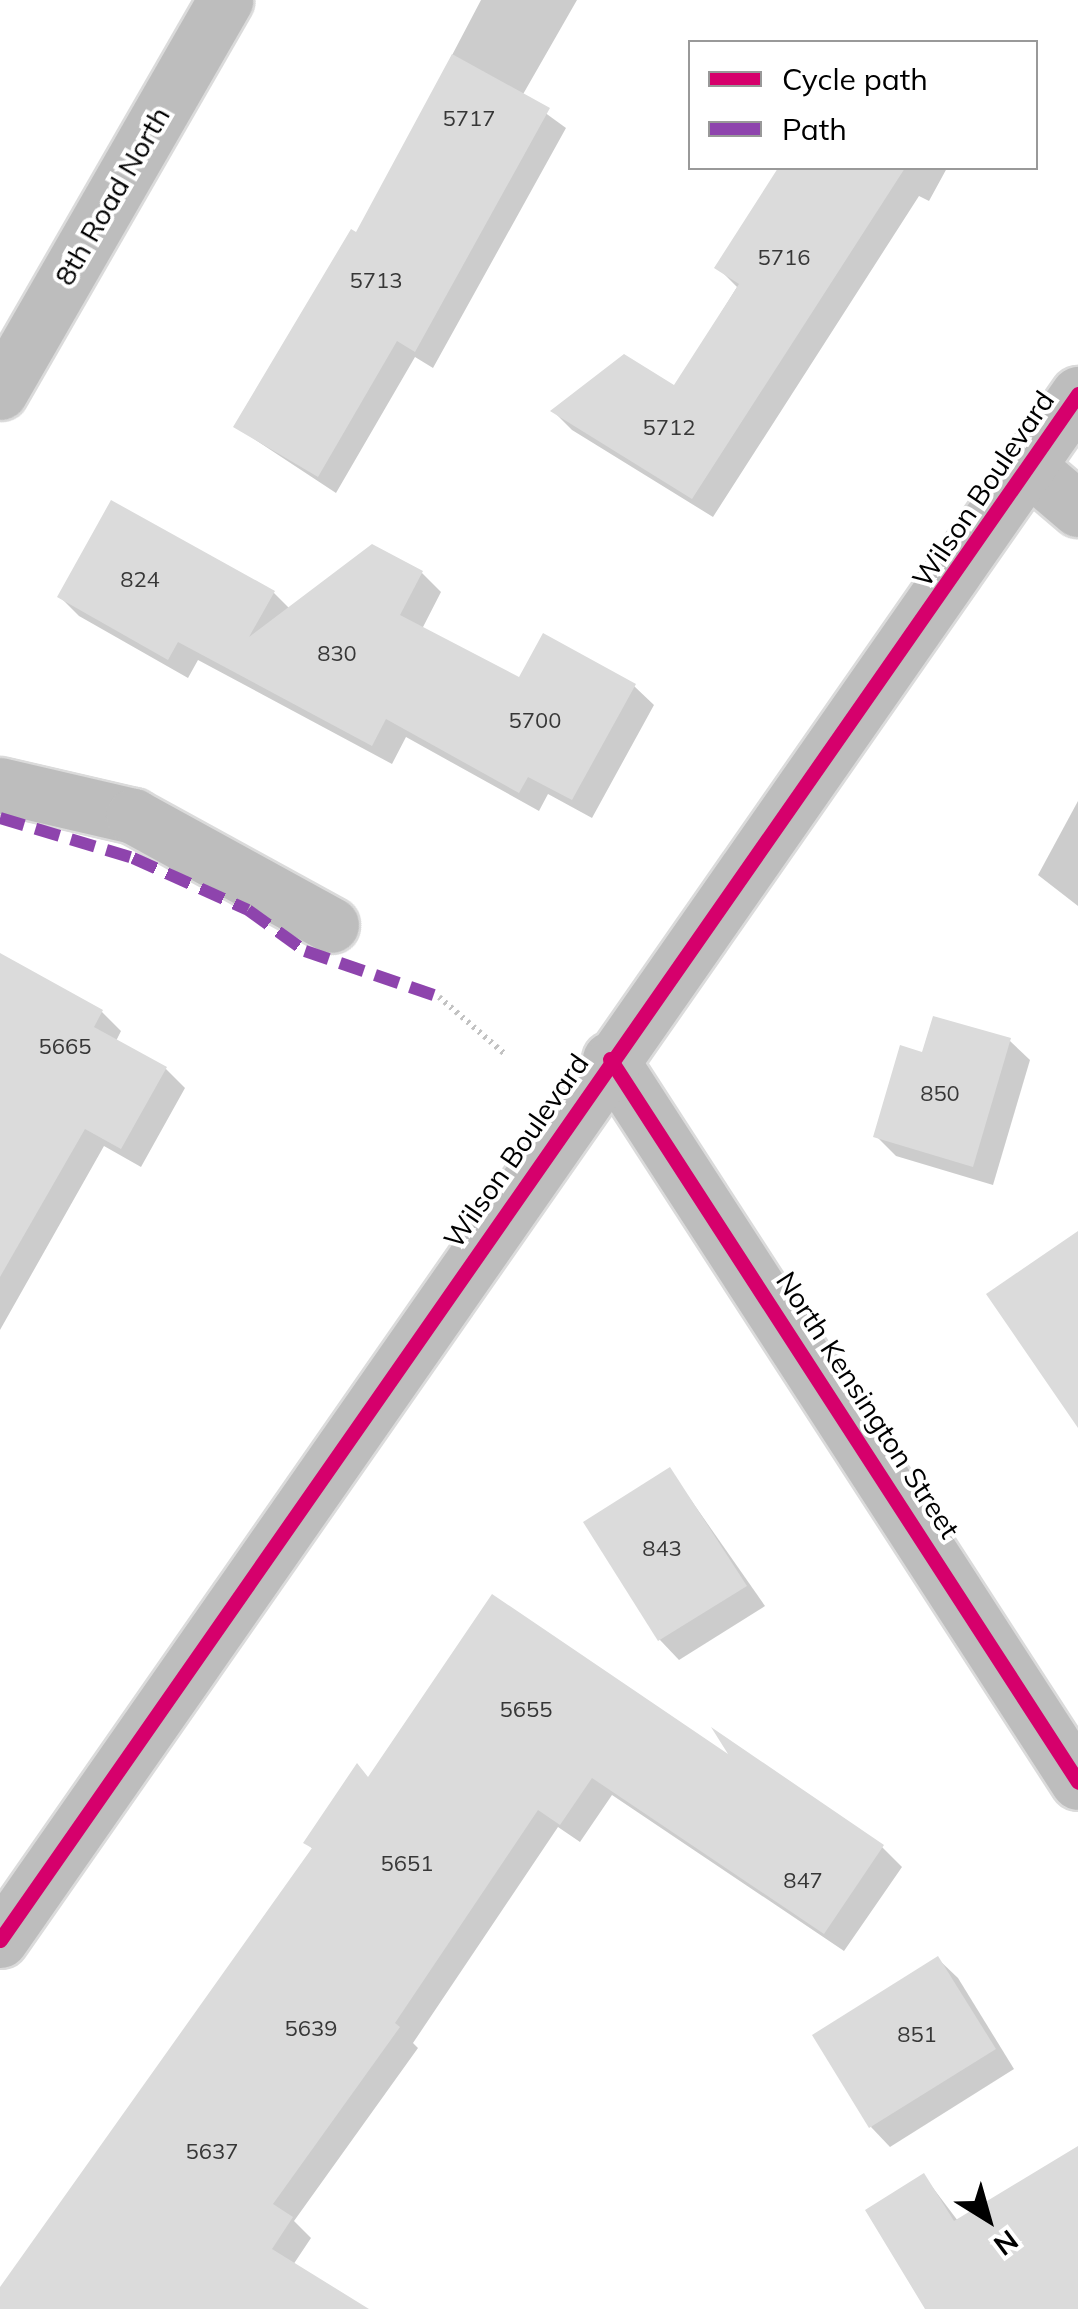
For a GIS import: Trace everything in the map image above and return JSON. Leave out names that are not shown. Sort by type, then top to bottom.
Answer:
[{"type":"main road","name":"8th Road North","points":[[0,392],[224,0]]},
{"type":"main road","name":"Wilson Boulevard","points":[[0,1940],[610,1059],[1031,469],[1078,394]]},
{"type":"main road","points":[[1031,469],[1078,508]]},
{"type":"main road","points":[[0,784],[133,816],[331,925]]},
{"type":"main road","name":"North Kensington Street","points":[[610,1059],[1078,1782]]},
{"type":"path","points":[[438,997],[506,1055]]},
{"type":"building","points":[[452,54],[550,108],[415,352],[397,341],[318,477],[233,427],[351,229],[356,232]]},
{"type":"building","points":[[777,170],[904,170],[692,499],[550,411],[624,354],[674,385],[739,284],[714,268]]},
{"type":"building","points":[[111,500],[275,591],[249,637],[372,544],[423,571],[400,615],[519,677],[543,633],[636,684],[572,800],[528,777],[519,793],[386,719],[372,746],[178,642],[168,660],[57,597]]},
{"type":"building","points":[[0,953],[103,1010],[94,1027],[167,1067],[121,1149],[85,1129],[0,1277]]},
{"type":"building","points":[[933,1016],[1011,1038],[973,1167],[873,1137],[900,1045],[922,1052]]},
{"type":"building","points":[[1078,1231],[1078,1428],[986,1294]]},
{"type":"building","points":[[670,1467],[747,1586],[658,1641],[583,1522]]},
{"type":"building","points":[[492,1594],[728,1754],[711,1727],[884,1845],[824,1934],[592,1778],[560,1825],[538,1810],[395,2023],[400,2027],[273,2204],[293,2217],[272,2249],[369,2309],[0,2309],[0,2287],[312,1848],[303,1843],[357,1763],[368,1777]]},
{"type":"building","points":[[938,1956],[996,2049],[869,2128],[812,2035]]},
{"type":"building","points":[[1078,2146],[1078,2309],[925,2309],[865,2210],[924,2173],[954,2221]]},
{"type":"marked path","points":[[0,818],[133,858],[248,910],[305,951],[439,997]]},
{"type":"cycle path","points":[[0,1940],[1078,394]]},
{"type":"cycle path","points":[[610,1059],[1078,1782]]}]
